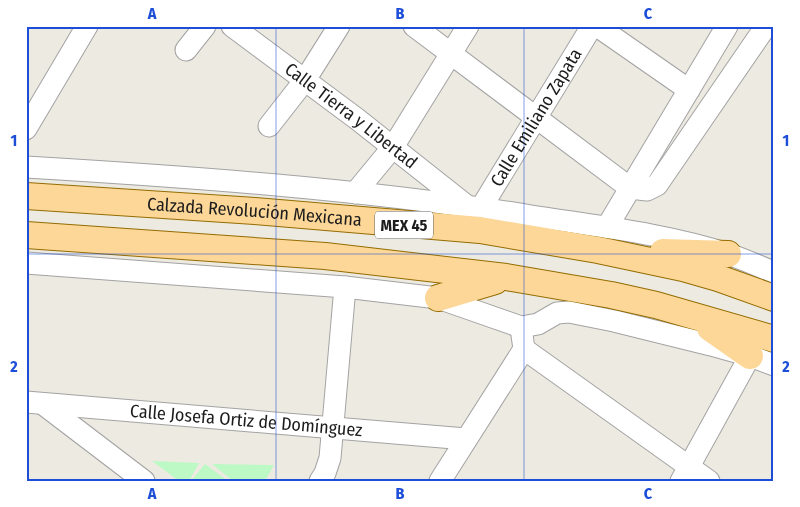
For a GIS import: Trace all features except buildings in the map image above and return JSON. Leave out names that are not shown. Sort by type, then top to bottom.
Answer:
[{"type":"main road","name":"Calzada Revolución Mexicana","points":[[26,196],[603,238],[683,268],[774,298]]},
{"type":"main road","name":"MEX 45","points":[[26,235],[325,256],[506,277],[611,295],[691,315],[774,339]]},
{"type":"main road","points":[[603,238],[728,254]]},
{"type":"main road","points":[[438,298],[506,277]]},
{"type":"main road","points":[[691,315],[762,360]]},
{"type":"street","points":[[26,129],[87,26]]},
{"type":"street","points":[[186,50],[205,26]]},
{"type":"street","name":"Calle Tierra y Libertad","points":[[232,26],[474,207]]},
{"type":"street","points":[[269,126],[305,80],[338,26]]},
{"type":"street","points":[[414,26],[537,116],[630,188],[647,190],[657,185],[766,26]]},
{"type":"street","points":[[355,193],[392,147],[468,26]]},
{"type":"street","name":"Calle Emiliano Zapata","points":[[474,207],[537,116],[592,26]]},
{"type":"street","points":[[597,26],[689,90]]},
{"type":"street","points":[[26,168],[164,175],[355,193],[474,207],[603,238],[630,188],[727,26]]},
{"type":"street","points":[[728,254],[774,272]]},
{"type":"street","points":[[26,263],[345,287],[438,298],[521,327],[538,324],[557,313],[569,312],[614,321],[762,360],[685,473]]},
{"type":"street","points":[[320,481],[326,473],[330,458],[334,428],[345,287]]},
{"type":"street","points":[[440,481],[524,349],[521,327]]},
{"type":"street","points":[[524,349],[685,473],[709,481]]},
{"type":"street","points":[[34,403],[144,481]]},
{"type":"street","name":"Calle Josefa Ortiz de Domínguez","points":[[34,403],[466,439]]},
{"type":"green space","points":[[152,461],[199,463],[189,481],[179,481]]},
{"type":"green space","points":[[205,464],[228,481],[191,481]]},
{"type":"green space","points":[[212,464],[274,465],[265,481],[233,481]]}]
